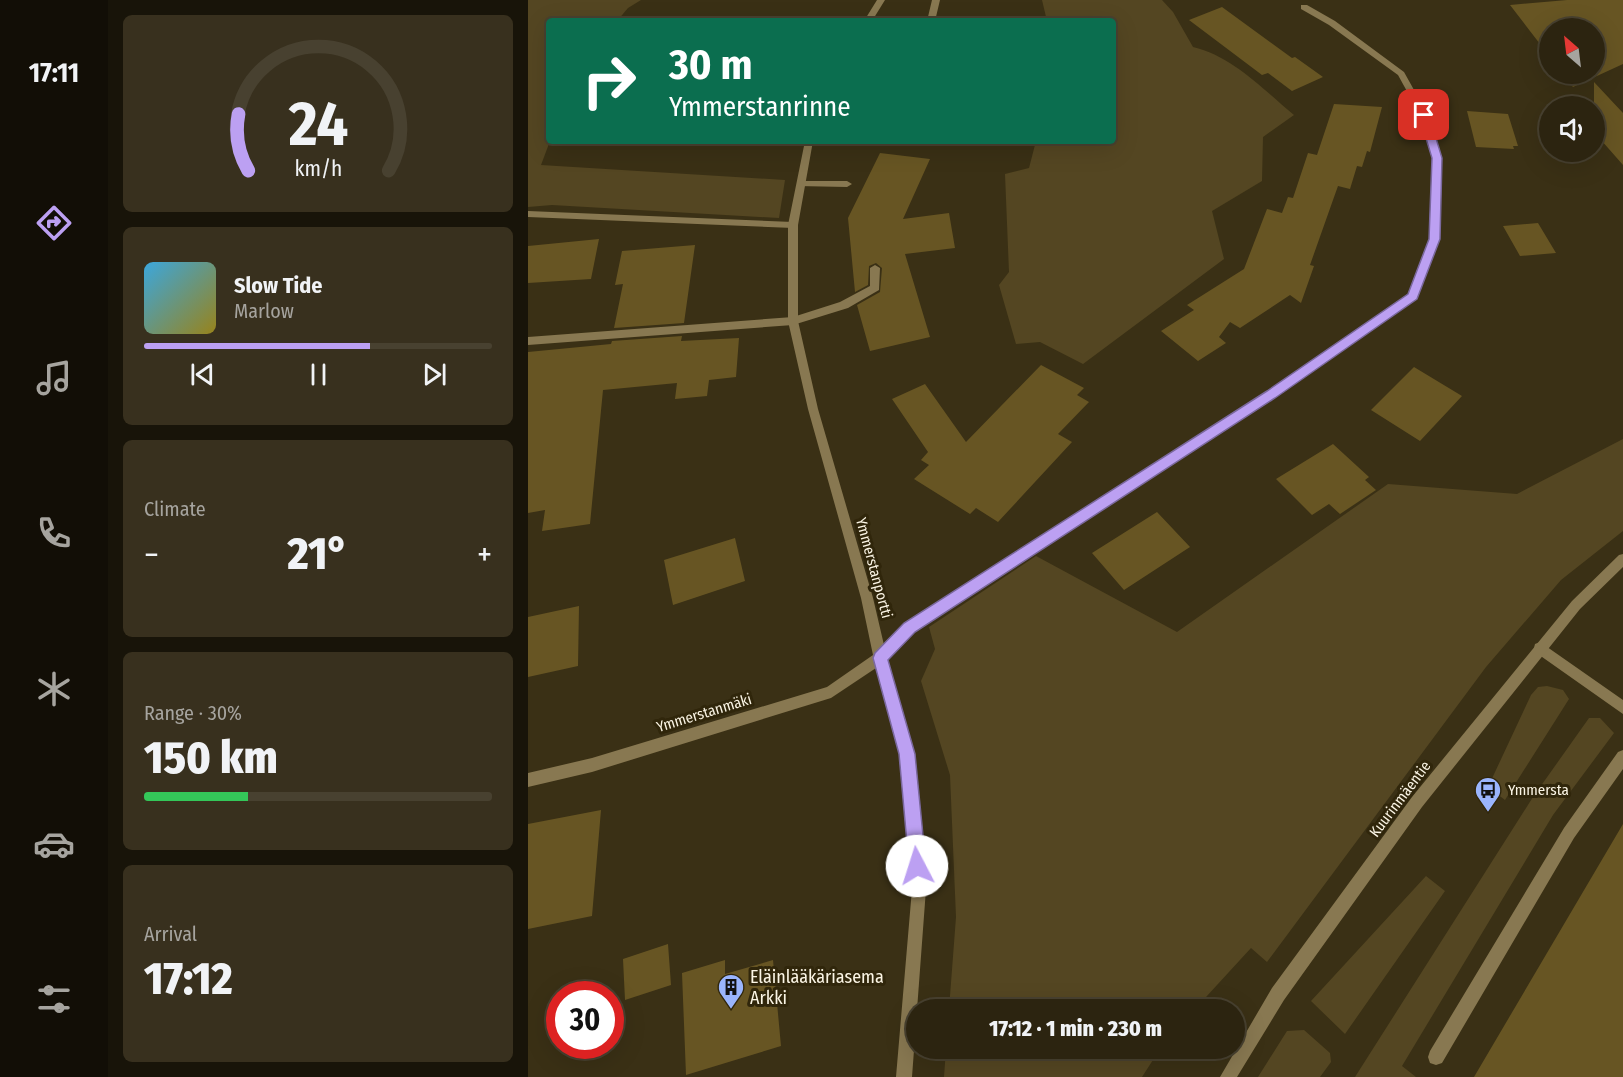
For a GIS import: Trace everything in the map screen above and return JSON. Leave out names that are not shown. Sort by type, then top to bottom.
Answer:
[{"type":"street","points":[[870,18],[881,0]]},
{"type":"street","points":[[932,18],[936,0]]},
{"type":"street","name":"Ymmerstanmäki","points":[[528,780],[592,765],[831,692],[880,658],[909,628],[1271,395],[1413,296],[1434,239],[1437,158],[1424,115],[1401,74],[1332,23],[1304,7]]},
{"type":"street","name":"Ymmerstanportti","points":[[808,144],[793,225],[793,321],[813,409],[867,598],[880,658],[907,754],[919,889],[904,1077]]},
{"type":"street","points":[[800,184],[847,184]]},
{"type":"street","points":[[528,214],[793,225]]},
{"type":"street","points":[[528,341],[793,321],[844,305],[875,288],[875,268]]},
{"type":"street","name":"Kuurinmäentie","points":[[1228,1077],[1278,994],[1417,802],[1576,605],[1623,559]]},
{"type":"street","points":[[1540,648],[1623,708]]},
{"type":"street","points":[[1436,1057],[1569,833],[1623,757]]},
{"type":"shaded area","points":[[528,0],[641,0],[628,8],[620,18],[546,18],[546,144],[549,144],[541,165],[785,180],[779,218],[552,205],[528,207]]},
{"type":"shaded area","points":[[1042,0],[1162,0],[1173,12],[1193,47],[1207,51],[1234,66],[1294,115],[1263,137],[1262,181],[1212,211],[1224,259],[1083,364],[1040,342],[1016,344],[999,285],[1009,272],[1005,174],[1029,168],[1035,144],[1116,144],[1116,18],[1046,18]]},
{"type":"shaded area","points":[[1623,439],[1623,531],[1561,580],[1486,667],[1267,962],[1251,948],[1204,999],[950,999],[956,917],[950,775],[921,681],[935,649],[929,627],[1036,556],[1177,632],[1388,484],[1517,494]]},
{"type":"shaded area","points":[[1547,686],[1563,690],[1569,699],[1505,800],[1488,787],[1531,695],[1538,687]]},
{"type":"shaded area","points":[[1589,718],[1600,718],[1614,733],[1553,815],[1402,1066],[1416,1077],[1355,1077],[1533,797]]},
{"type":"shaded area","points":[[1426,876],[1445,891],[1345,1034],[1311,1001]]},
{"type":"shaded area","points":[[1304,1030],[1330,1053],[1331,1062],[1320,1077],[1258,1077],[1287,1031]]},
{"type":"shaded area","points":[[945,1059],[1154,1059],[1142,1077],[944,1077]]},
{"type":"building","points":[[1567,0],[1623,0],[1623,64],[1605,72],[1605,18],[1539,18],[1539,43],[1510,5]]},
{"type":"building","points":[[1222,7],[1292,58],[1295,57],[1323,77],[1292,91],[1268,73],[1262,75],[1189,20]]},
{"type":"building","points":[[1594,84],[1596,84],[1623,113],[1623,165],[1605,145],[1605,96],[1594,96]]},
{"type":"building","points":[[1334,104],[1382,107],[1370,152],[1367,151],[1362,167],[1357,166],[1350,189],[1338,186],[1310,265],[1314,266],[1301,303],[1290,295],[1240,328],[1230,322],[1219,337],[1226,343],[1198,361],[1161,331],[1194,310],[1187,305],[1244,269],[1267,209],[1282,213],[1288,197],[1293,198],[1308,153],[1317,155]]},
{"type":"building","points":[[1467,111],[1508,114],[1518,146],[1513,146],[1514,149],[1476,147]]},
{"type":"building","points":[[880,153],[930,159],[903,219],[949,213],[955,248],[905,254],[930,337],[870,351],[857,305],[880,292],[882,268],[876,263],[869,266],[868,285],[855,292],[848,218]]},
{"type":"building","points":[[1538,223],[1556,253],[1520,256],[1503,226]]},
{"type":"building","points":[[599,239],[591,279],[528,283],[528,246]]},
{"type":"building","points":[[695,245],[684,323],[614,328],[623,284],[615,285],[622,251]]},
{"type":"building","points":[[682,336],[681,341],[739,338],[736,377],[709,380],[707,396],[675,399],[677,383],[603,390],[590,524],[542,531],[545,510],[528,513],[528,352],[611,344],[612,341]]},
{"type":"building","points":[[1041,365],[1084,388],[1077,395],[1089,402],[1058,434],[1072,442],[998,522],[976,508],[970,514],[914,479],[929,465],[921,460],[928,452],[892,399],[925,384],[966,442]]},
{"type":"building","points":[[1414,367],[1462,396],[1420,441],[1371,410]]},
{"type":"building","points":[[1333,444],[1369,477],[1365,480],[1376,490],[1340,514],[1329,504],[1312,515],[1276,479]]},
{"type":"building","points":[[1157,512],[1190,547],[1124,590],[1092,553]]},
{"type":"building","points":[[735,538],[745,581],[673,605],[664,560]]},
{"type":"building","points":[[579,606],[578,666],[528,677],[528,617]]},
{"type":"building","points":[[601,810],[592,916],[528,929],[528,824]]},
{"type":"building","points":[[1623,824],[1623,1077],[1474,1077]]},
{"type":"building","points":[[668,944],[671,985],[625,1000],[623,959]]},
{"type":"building","name":"Eläinlääkäriasema Arkki","points":[[725,960],[725,974],[773,960],[781,1046],[686,1075],[682,973]]},
{"type":"place","name":"Ymmersta","points":[[1488,813]]},
{"type":"place","name":"Eläinlääkäriasema Arkki","points":[[731,1010]]},
{"type":"route","points":[[917,866],[907,754],[880,658],[909,628],[1271,395],[1413,296],[1434,239],[1437,158],[1424,115]]}]
